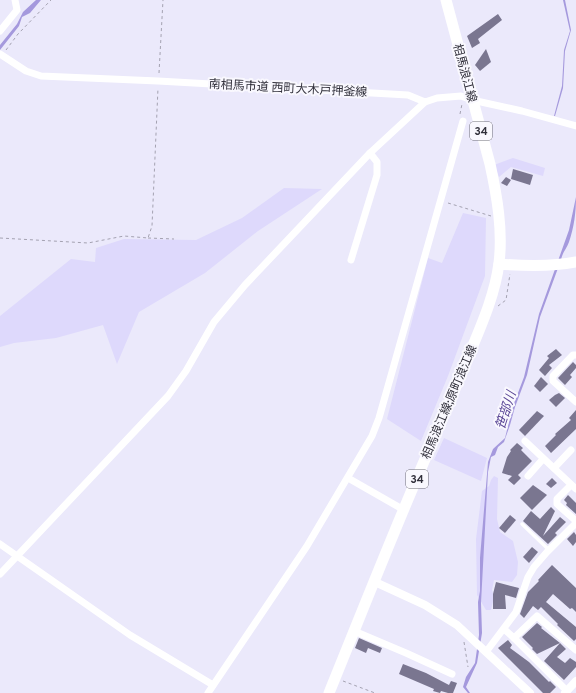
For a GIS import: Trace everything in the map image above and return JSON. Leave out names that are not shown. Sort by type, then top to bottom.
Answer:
[{"type":"main road","name":"相馬浪江線","points":[[446,0],[467,100],[490,164],[497,199],[500,250],[499,264]]},
{"type":"main road","points":[[499,264],[549,266],[576,262]]},
{"type":"main road","name":"相馬浪江線;原町浪江線","points":[[329,693],[476,339],[493,290],[499,264]]},
{"type":"street","points":[[0,31],[17,10],[15,0]]},
{"type":"street","name":"南相馬市道 西町大木戸押釜線","points":[[1,54],[26,71],[40,76],[408,95],[425,102]]},
{"type":"street","points":[[0,574],[168,396],[186,371],[214,322],[274,253],[370,153],[425,102],[437,98],[461,96],[467,100],[522,111],[576,126]]},
{"type":"street","points":[[208,693],[306,546],[372,436],[379,418],[441,202],[461,119]]},
{"type":"street","points":[[351,260],[377,175],[377,162],[370,153]]},
{"type":"street","points":[[576,355],[573,355],[553,376],[553,381],[576,402]]},
{"type":"street","points":[[484,650],[504,629],[516,612],[531,572],[549,550],[576,522],[557,504],[557,499],[574,487],[525,441]]},
{"type":"street","points":[[554,468],[571,450]]},
{"type":"street","points":[[528,476],[543,459]]},
{"type":"street","points":[[348,478],[404,510]]},
{"type":"street","points":[[0,544],[130,635],[213,685]]},
{"type":"street","points":[[375,582],[436,611],[465,632],[530,693]]},
{"type":"street","points":[[514,638],[537,616],[576,650]]},
{"type":"street","points":[[504,629],[566,692],[576,681]]},
{"type":"street","points":[[354,631],[452,674]]},
{"type":"lane","points":[[522,524],[549,550]]},
{"type":"path","points":[[1,54],[51,0]]},
{"type":"path","points":[[148,238],[152,226],[163,0]]},
{"type":"path","points":[[461,119],[467,100]]},
{"type":"path","points":[[441,202],[493,217]]},
{"type":"path","points":[[0,238],[88,243],[124,236],[174,239]]},
{"type":"path","points":[[465,632],[465,652],[468,667]]},
{"type":"path","points":[[335,678],[375,693]]},
{"type":"shaded area","points":[[36,0],[41,0],[30,13],[22,17],[19,26],[0,50],[0,45],[17,24],[23,12]]},
{"type":"shaded area","points":[[563,0],[565,0],[571,30],[565,51],[563,88],[554,116],[562,86],[564,50],[570,31]]},
{"type":"shaded area","points":[[513,158],[545,168],[543,176],[511,167],[499,177],[494,165]]},
{"type":"shaded area","points":[[284,188],[322,189],[258,231],[205,273],[139,312],[117,364],[103,325],[56,338],[14,343],[0,347],[0,316],[71,259],[95,262],[96,248],[124,239],[196,240],[242,218]]},
{"type":"shaded area","points":[[576,197],[576,209],[571,236],[562,255],[540,317],[527,375],[504,442],[498,447],[495,455],[491,457],[488,472],[481,603],[482,633],[477,663],[466,687],[470,693],[468,693],[463,687],[466,677],[475,663],[479,635],[478,602],[480,591],[480,558],[488,462],[493,449],[505,438],[513,406],[524,377],[539,314],[569,230]]},
{"type":"shaded area","points":[[463,213],[486,218],[485,276],[448,376],[421,441],[387,419],[428,258],[442,263]]},
{"type":"shaded area","points":[[444,438],[487,458],[481,481],[434,460]]},
{"type":"shaded area","points":[[494,476],[498,478],[497,519],[500,532],[513,541],[518,562],[517,575],[512,582],[494,580],[492,590],[494,597],[491,610],[486,610],[477,595],[476,539],[482,491],[489,486]]},
{"type":"building","points":[[498,14],[502,20],[478,39],[480,43],[472,48],[467,36]]},
{"type":"building","points":[[486,49],[491,62],[480,71],[475,65]]},
{"type":"building","points":[[513,169],[533,175],[530,185],[511,179]]},
{"type":"building","points":[[506,177],[511,180],[507,186],[501,183]]},
{"type":"building","points":[[556,349],[562,355],[549,365],[552,368],[545,376],[539,370],[549,358],[547,356]]},
{"type":"building","points":[[573,362],[576,365],[576,368],[570,375],[572,377],[565,385],[558,378]]},
{"type":"building","points":[[541,377],[548,384],[540,392],[534,386]]},
{"type":"building","points":[[559,393],[565,398],[556,407],[549,400]]},
{"type":"building","points":[[576,410],[576,429],[551,453],[545,446],[556,435],[555,434],[571,420],[569,418]]},
{"type":"building","points":[[537,411],[544,416],[525,436],[519,430]]},
{"type":"building","points":[[517,443],[523,448],[521,450],[532,461],[518,475],[521,478],[514,485],[508,480],[512,476],[502,473],[507,457],[511,451],[510,450]]},
{"type":"building","points":[[552,478],[557,483],[551,488],[546,484]]},
{"type":"building","points":[[533,485],[547,495],[532,510],[520,498]]},
{"type":"building","points":[[568,495],[576,503],[576,514],[566,505],[567,503],[564,500]]},
{"type":"building","points":[[551,507],[555,511],[543,536],[560,517],[566,522],[555,533],[557,535],[548,544],[523,521],[531,511],[540,519]]},
{"type":"building","points":[[510,515],[516,520],[505,533],[499,528]]},
{"type":"building","points":[[574,532],[576,535],[576,542],[573,546],[567,539]]},
{"type":"building","points":[[532,547],[538,552],[529,563],[523,557]]},
{"type":"building","points":[[552,565],[576,588],[576,612],[572,608],[570,609],[553,594],[546,602],[576,627],[576,639],[574,641],[541,607],[538,610],[533,606],[524,618],[520,614],[528,592]]},
{"type":"building","points":[[496,582],[519,588],[516,598],[505,595],[506,609],[493,609],[493,594]]},
{"type":"building","points":[[537,623],[560,643],[537,654],[522,637]]},
{"type":"building","points":[[359,638],[382,648],[380,653],[368,648],[366,653],[355,648]]},
{"type":"building","points":[[508,640],[512,645],[510,648],[529,662],[556,687],[550,693],[543,693],[498,648]]},
{"type":"building","points":[[560,643],[566,649],[557,657],[565,663],[570,658],[576,662],[576,667],[564,680],[544,661]]},
{"type":"building","points":[[403,664],[426,673],[449,685],[451,681],[457,683],[453,693],[441,691],[440,693],[433,691],[434,689],[399,674]]},
{"type":"water label","name":"笹部川","points":[[505,410]]}]
